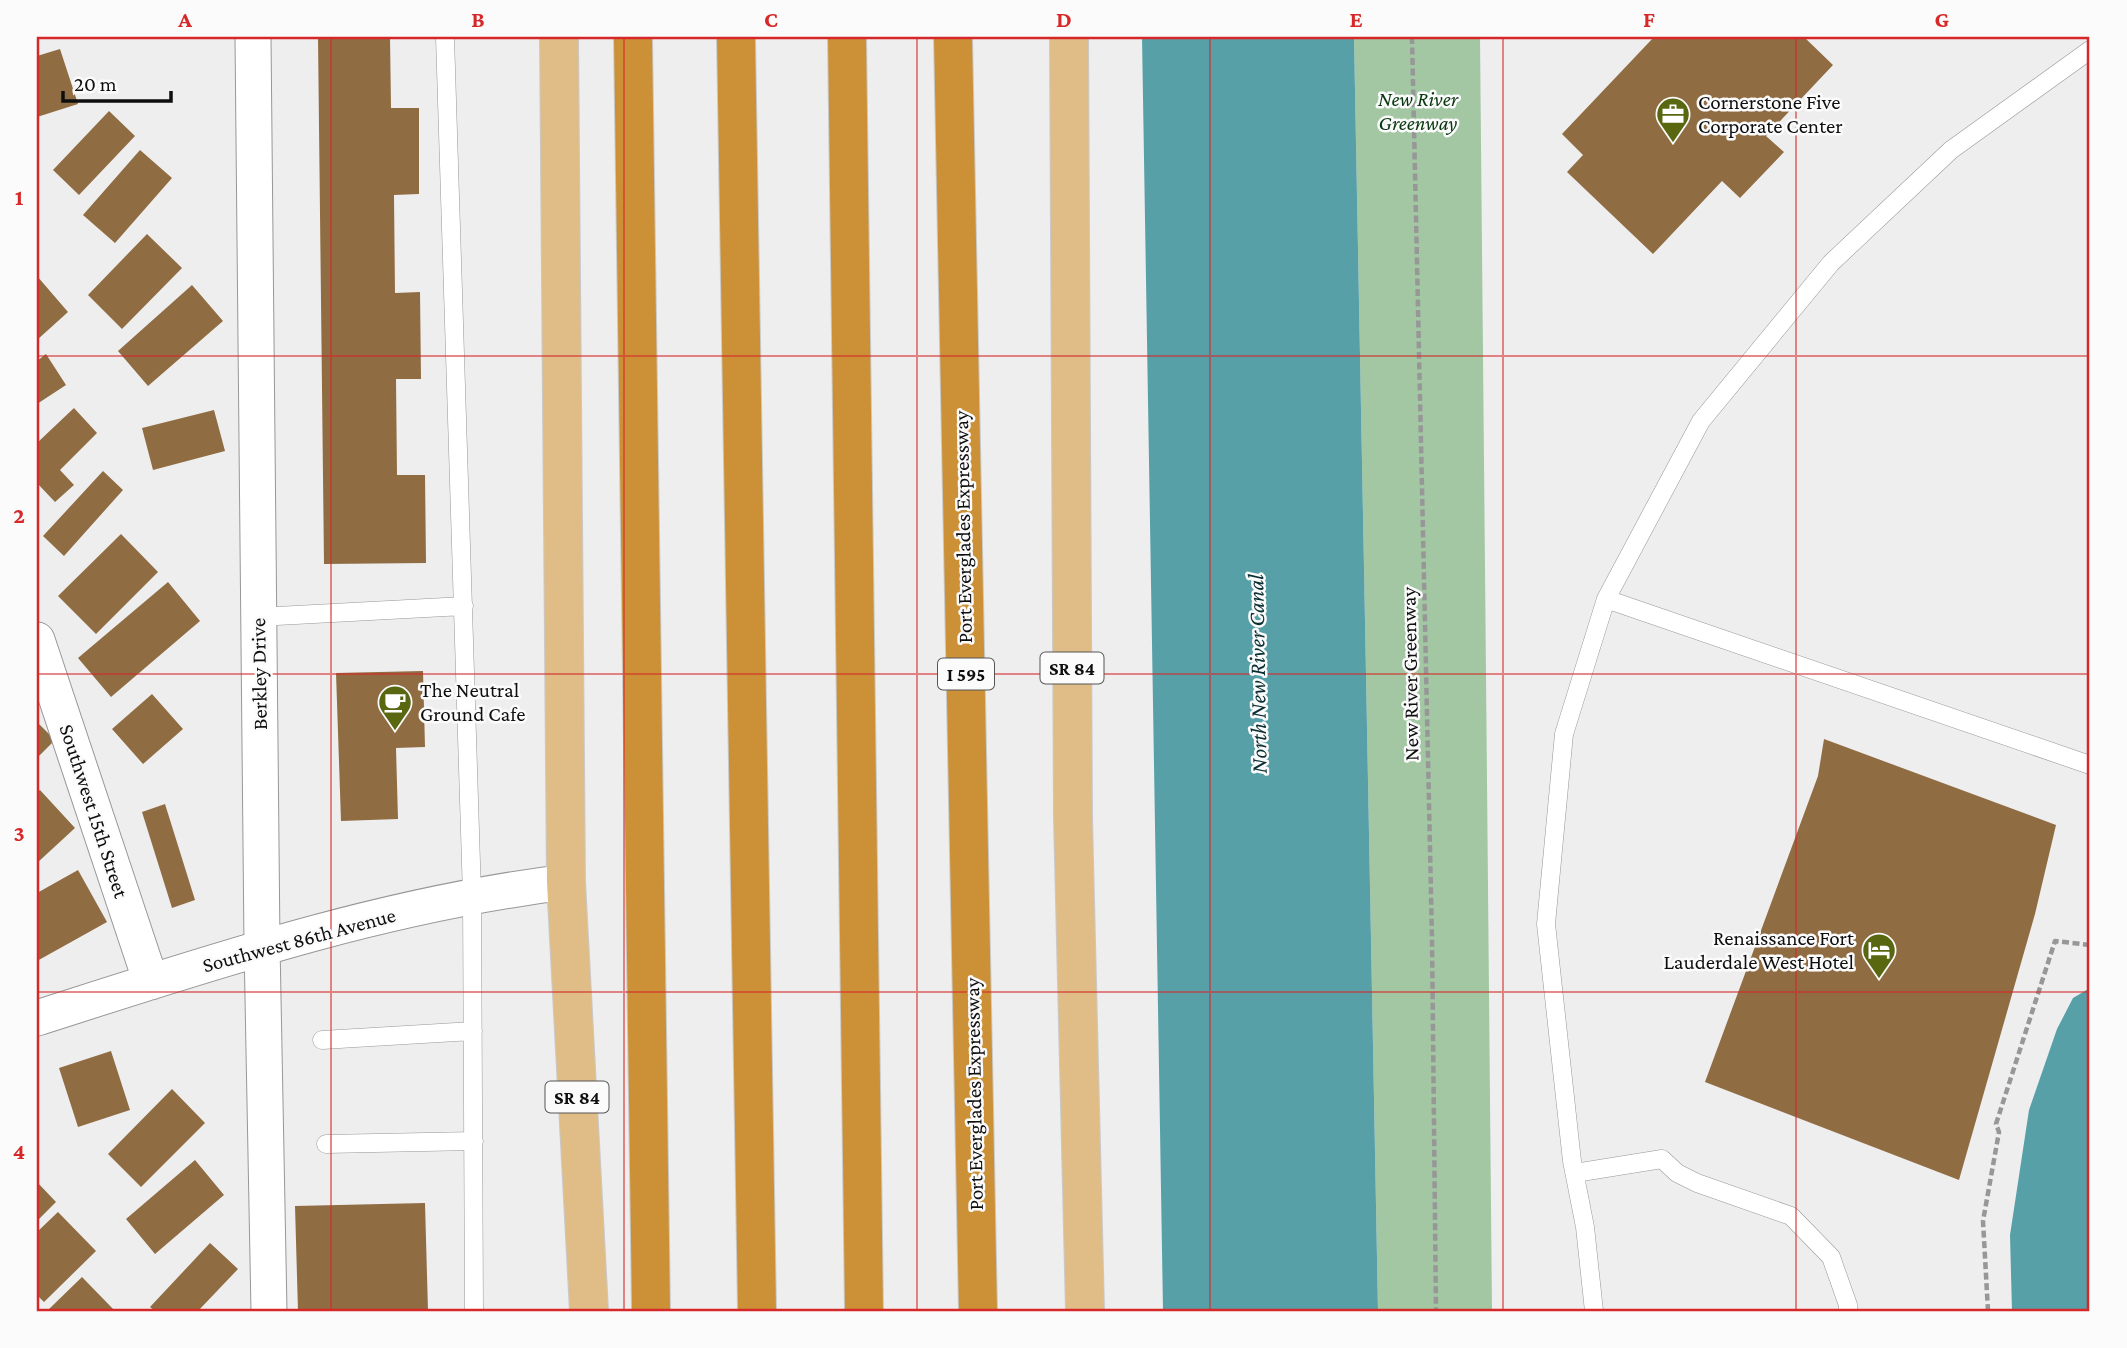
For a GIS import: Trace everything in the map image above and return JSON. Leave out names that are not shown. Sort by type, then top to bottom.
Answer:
[{"type":"highway","points":[[633,37],[651,1311]]},
{"type":"highway","points":[[736,37],[757,1311]]},
{"type":"highway","points":[[847,37],[864,1311]]},
{"type":"highway","name":"Port Everglades Expressway","points":[[953,37],[978,1311]]},
{"type":"main road","name":"SR 84","points":[[559,37],[566,882],[589,1311]]},
{"type":"main road","name":"SR 84","points":[[1069,37],[1073,804],[1084,1311]]},
{"type":"street","name":"Berkley Drive","points":[[253,37],[262,945],[269,1311]]},
{"type":"street","name":"Southwest 15th Street","points":[[37,640],[151,982]]},
{"type":"street","name":"Southwest 86th Avenue","points":[[37,1018],[262,945],[472,895],[566,882]]},
{"type":"lane","points":[[444,37],[472,895],[474,1311]]},
{"type":"lane","points":[[1594,1311],[1546,924],[1564,734],[1606,599],[1701,421],[1831,263],[1951,150],[2090,50]]},
{"type":"lane","points":[[1606,599],[2090,765]]},
{"type":"lane","points":[[258,617],[464,606]]},
{"type":"lane","points":[[322,1040],[473,1031]]},
{"type":"lane","points":[[326,1144],[474,1141]]},
{"type":"lane","points":[[1575,1173],[1662,1159],[1677,1173],[1697,1183],[1791,1216],[1831,1257],[1848,1305],[1847,1311]]},
{"type":"path","name":"New River Greenway","points":[[1412,37],[1432,939],[1436,1311]]},
{"type":"path","points":[[1988,1311],[1983,1221],[1998,1132],[1996,1124],[2055,942],[2090,945]]},
{"type":"green space","name":"New River Greenway","points":[[1354,37],[1480,37],[1492,1311],[1378,1311]]},
{"type":"water","name":"North New River Canal","points":[[1142,37],[1354,37],[1378,1311],[1163,1311]]},
{"type":"water","points":[[2090,988],[2090,1311],[2012,1311],[2010,1235],[2029,1110],[2057,1029],[2073,998]]},
{"type":"building","points":[[318,37],[390,37],[391,108],[419,108],[419,194],[394,195],[395,293],[420,292],[421,379],[396,379],[397,475],[425,475],[426,563],[324,564]]},
{"type":"building","name":"Cornerstone Five Corporate Center","points":[[1654,37],[1804,37],[1833,65],[1766,136],[1784,152],[1740,198],[1722,181],[1653,254],[1567,172],[1583,155],[1562,134]]},
{"type":"building","points":[[60,49],[78,104],[37,117],[37,56]]},
{"type":"building","points":[[109,111],[135,136],[79,195],[53,170]]},
{"type":"building","points":[[140,150],[172,178],[115,243],[83,215]]},
{"type":"building","points":[[147,234],[182,268],[122,329],[88,295]]},
{"type":"building","points":[[37,276],[68,312],[37,340]]},
{"type":"building","points":[[192,285],[223,321],[148,386],[118,351]]},
{"type":"building","points":[[46,354],[66,385],[37,404],[37,361]]},
{"type":"building","points":[[74,408],[97,433],[60,470],[74,485],[55,502],[37,483],[37,443]]},
{"type":"building","points":[[214,410],[225,451],[153,470],[142,428]]},
{"type":"building","points":[[103,471],[123,490],[64,556],[43,536]]},
{"type":"building","points":[[121,534],[158,572],[96,634],[58,596]]},
{"type":"building","points":[[168,582],[200,621],[111,697],[78,658]]},
{"type":"building","points":[[423,671],[425,747],[396,748],[398,819],[341,821],[336,673]]},
{"type":"building","points":[[152,694],[183,729],[143,764],[112,729]]},
{"type":"building","points":[[37,722],[55,740],[37,758]]},
{"type":"building","name":"Renaissance Fort Lauderdale West Hotel","points":[[1824,739],[2056,825],[2035,914],[1959,1180],[1705,1082],[1818,776]]},
{"type":"building","points":[[40,790],[75,828],[37,863],[37,792]]},
{"type":"building","points":[[165,804],[195,900],[172,908],[142,812]]},
{"type":"building","points":[[78,870],[107,922],[37,961],[37,893]]},
{"type":"building","points":[[111,1051],[130,1110],[78,1127],[59,1068]]},
{"type":"building","points":[[172,1089],[205,1123],[141,1187],[108,1154]]},
{"type":"building","points":[[195,1160],[224,1195],[155,1254],[126,1219]]},
{"type":"building","points":[[37,1182],[56,1202],[37,1221]]},
{"type":"building","points":[[425,1203],[428,1311],[298,1311],[295,1206]]},
{"type":"building","points":[[58,1212],[96,1251],[44,1302],[37,1295],[37,1232]]},
{"type":"building","points":[[210,1243],[238,1269],[198,1311],[155,1311],[150,1307]]},
{"type":"building","points":[[82,1277],[115,1311],[47,1311]]},
{"type":"place","name":"Cornerstone Five Corporate Center","points":[[1673,144]]},
{"type":"place","name":"The Neutral Ground Cafe","points":[[395,732]]},
{"type":"place","name":"Renaissance Fort Lauderdale West Hotel","points":[[1879,980]]}]
